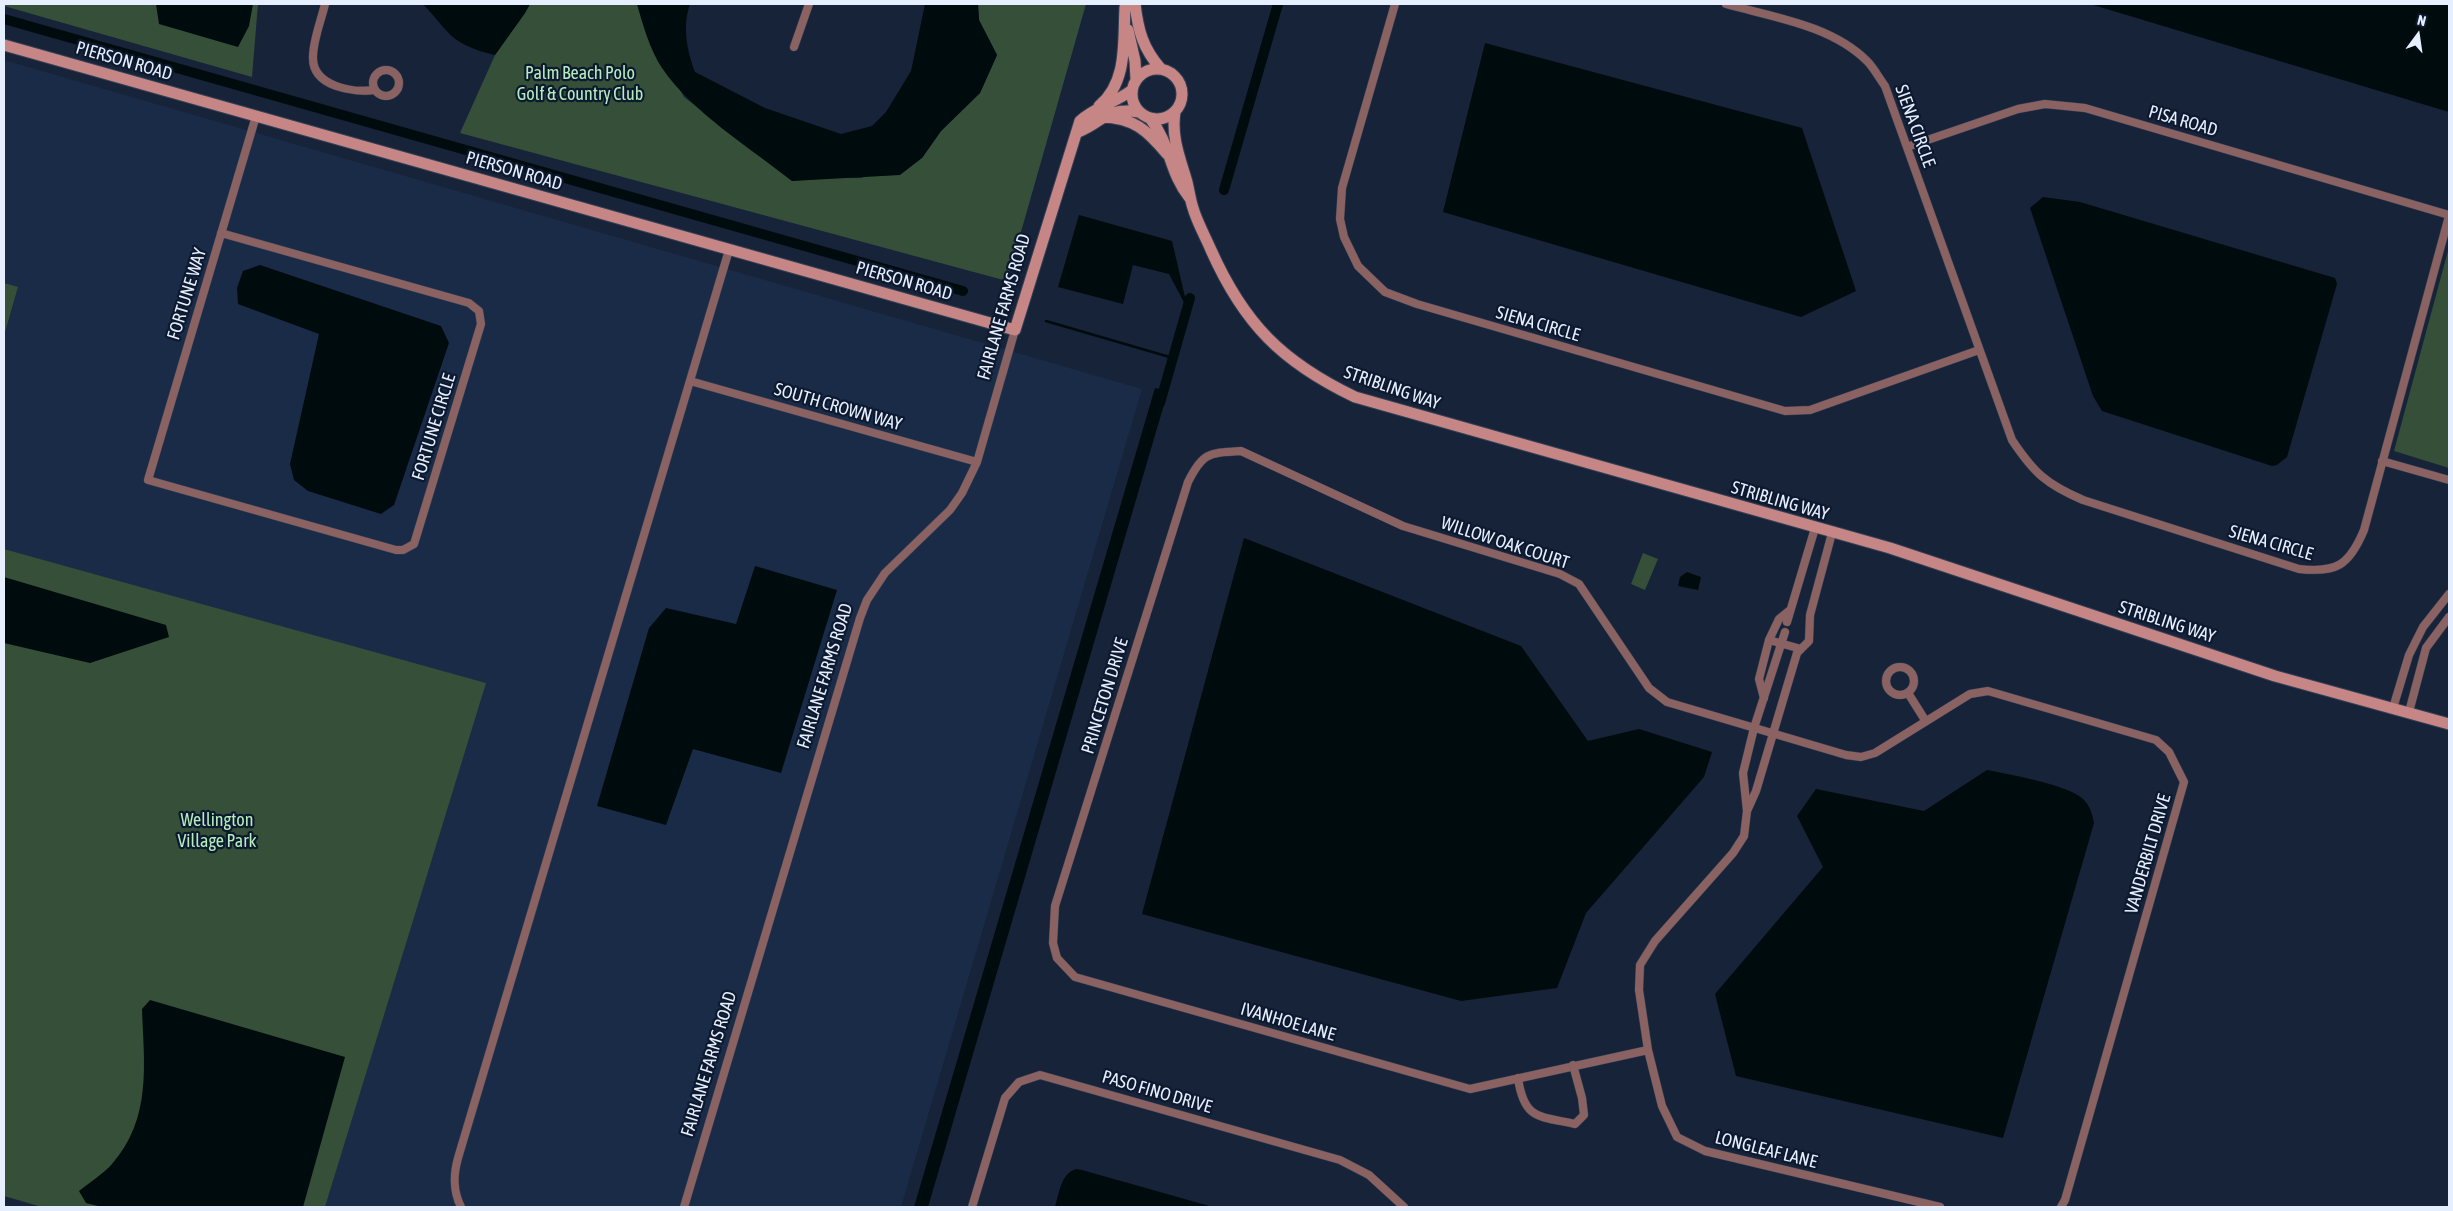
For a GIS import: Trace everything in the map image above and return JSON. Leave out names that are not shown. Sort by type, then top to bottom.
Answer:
[{"type":"street","points":[[325,4],[312,56],[315,70],[324,80],[345,88],[375,90]]},
{"type":"street","points":[[794,47],[809,4]]},
{"type":"street","name":"SIENA CIRCLE","points":[[1395,4],[1342,188],[1340,219],[1344,236],[1358,266],[1386,292],[1417,304],[1785,411],[1810,410],[1979,350]]},
{"type":"street","name":"SIENA CIRCLE","points":[[1726,4],[1819,31],[1846,44],[1867,61],[1885,86],[2012,440],[2031,468],[2056,489],[2083,500],[2299,569],[2322,571],[2340,566],[2356,549],[2364,530],[2449,215]]},
{"type":"street","points":[[1128,5],[1147,52],[1161,69],[1172,74],[1180,84],[1181,101],[1175,112],[1164,118],[1150,118],[1139,112],[1132,99],[1132,90],[1136,79],[1128,5]]},
{"type":"street","points":[[1128,5],[1121,71],[1109,97],[1098,113],[1140,126],[1170,158]]},
{"type":"street","name":"PIERSON ROAD","points":[[4,45],[1015,330]]},
{"type":"street","points":[[1136,79],[1149,70],[1161,69]]},
{"type":"street","name":"FAIRLANE FARMS ROAD","points":[[684,1207],[860,618],[867,600],[885,573],[950,510],[969,481],[977,462],[1070,150],[1078,132],[1098,113],[1132,90]]},
{"type":"street","name":"PISA ROAD","points":[[1907,147],[2018,109],[2045,104],[2064,104],[2085,108],[2449,215]]},
{"type":"street","name":"FAIRLANE FARMS ROAD","points":[[1098,113],[1118,111],[1139,112]]},
{"type":"street","name":"STRIBLING WAY","points":[[1175,112],[1175,142],[1190,198],[1224,280],[1244,312],[1267,339],[1295,363],[1324,382],[1355,397],[1890,548],[2275,676],[2449,724]]},
{"type":"street","name":"FORTUNE WAY","points":[[148,480],[256,116]]},
{"type":"street","name":"STRIBLING WAY","points":[[1150,118],[1161,132],[1179,185],[1190,198]]},
{"type":"street","name":"FORTUNE CIRCLE","points":[[148,480],[396,550],[409,548],[414,544],[481,324],[479,311],[469,303],[221,233]]},
{"type":"street","points":[[461,1207],[455,1192],[454,1178],[458,1158],[729,250]]},
{"type":"street","name":"SOUTH CROWN WAY","points":[[690,381],[977,462]]},
{"type":"street","name":"WILLOW OAK COURT","points":[[1212,453],[1241,451],[1403,526],[1560,574],[1579,584],[1649,688],[1667,702],[1772,734]]},
{"type":"street","name":"PRINCETON DRIVE","points":[[1057,958],[1053,943],[1055,906],[1188,482],[1197,464],[1212,453]]},
{"type":"street","points":[[2382,461],[2449,480]]},
{"type":"street","points":[[1787,622],[1815,528]]},
{"type":"street","points":[[1746,811],[1756,791],[1797,653],[1809,641],[1810,615],[1832,533]]},
{"type":"street","points":[[2394,708],[2409,655],[2423,627],[2449,594]]},
{"type":"street","points":[[1764,699],[1759,679],[1769,640],[1779,620],[1790,610]]},
{"type":"street","points":[[2409,712],[2426,648],[2449,617]]},
{"type":"street","points":[[1746,811],[1743,773],[1754,728],[1785,632]]},
{"type":"street","points":[[1769,640],[1801,650]]},
{"type":"street","name":"VANDERBILT DRIVE","points":[[1772,734],[1846,755],[1861,757],[1875,753],[1925,720],[1970,694],[1988,691],[2156,740],[2169,752],[2184,782],[2065,1200],[2061,1207]]},
{"type":"street","points":[[1908,693],[1925,720]]},
{"type":"street","name":"LONGLEAF LANE","points":[[1746,811],[1744,836],[1733,853],[1655,941],[1640,965],[1639,990],[1648,1050],[1662,1106],[1676,1137],[1705,1152],[1940,1207]]},
{"type":"street","name":"IVANHOE LANE","points":[[1057,958],[1075,978],[1470,1089],[1648,1050]]},
{"type":"street","points":[[1518,1078],[1521,1099],[1530,1112],[1576,1124],[1584,1115],[1582,1098],[1573,1066]]},
{"type":"street","name":"PASO FINO DRIVE","points":[[972,1207],[1006,1098],[1019,1082],[1040,1075],[1340,1160],[1369,1175],[1404,1207]]},
{"type":"shaded area","points":[[156,4],[253,4],[249,26],[238,47],[159,24]]},
{"type":"shaded area","points":[[423,4],[530,4],[495,55],[469,47],[460,42],[446,30]]},
{"type":"shaded area","points":[[637,4],[690,4],[686,21],[686,38],[695,72],[765,108],[841,134],[872,126],[886,112],[911,71],[925,4],[978,4],[979,20],[997,55],[980,93],[941,131],[922,158],[900,175],[792,181],[722,129],[674,84],[654,53]]},
{"type":"shaded area","points":[[2090,4],[2449,4],[2449,112]]},
{"type":"shaded area","points":[[1485,43],[1802,128],[1856,291],[1801,317],[1443,212]]},
{"type":"shaded area","points":[[4,60],[1142,389],[901,1207],[325,1207],[485,683],[4,549],[4,337],[18,288],[4,283]]},
{"type":"shaded area","points":[[2043,197],[2080,202],[2335,278],[2337,284],[2287,457],[2277,465],[2272,466],[2102,411],[2093,396],[2030,208]]},
{"type":"shaded area","points":[[1079,215],[1172,241],[1188,310],[1169,274],[1133,265],[1123,304],[1058,287]]},
{"type":"shaded area","points":[[260,265],[441,326],[449,343],[394,505],[381,514],[308,491],[294,480],[290,464],[319,334],[238,304],[237,288],[243,271]]},
{"type":"shaded area","points":[[1155,388],[1168,391],[928,1207],[914,1207]]},
{"type":"shaded area","points":[[1244,538],[1521,646],[1588,741],[1639,729],[1712,752],[1704,777],[1586,913],[1557,988],[1461,1001],[1142,914]]},
{"type":"shaded area","points":[[755,566],[837,590],[781,773],[693,749],[666,825],[597,806],[649,628],[666,608],[736,624]]},
{"type":"shaded area","points":[[1687,572],[1701,577],[1698,590],[1678,586],[1680,577]]},
{"type":"shaded area","points":[[4,577],[166,625],[169,637],[90,663],[4,643]]},
{"type":"shaded area","points":[[1987,770],[2038,781],[2076,794],[2087,804],[2094,823],[2003,1138],[1736,1076],[1715,994],[1823,867],[1797,816],[1816,789],[1924,811]]},
{"type":"shaded area","points":[[150,1000],[345,1057],[303,1207],[102,1207],[86,1203],[79,1191],[101,1175],[112,1164],[125,1146],[140,1110],[144,1071],[142,1009]]},
{"type":"shaded area","points":[[1076,1169],[1213,1207],[1055,1207],[1064,1179],[1071,1171]]},
{"type":"green space","points":[[4,4],[258,4],[252,77],[4,6]]},
{"type":"green space","name":"Palm Beach Polo Golf & Country Club","points":[[530,4],[637,4],[643,24],[684,97],[792,181],[825,178],[861,178],[922,158],[941,131],[980,93],[997,55],[979,20],[978,4],[1086,4],[1007,281],[460,133],[495,55]]},
{"type":"green space","points":[[2449,247],[2449,468],[2394,451]]},
{"type":"green space","points":[[4,283],[18,287],[4,336]]},
{"type":"green space","name":"Wellington Village Park","points":[[4,549],[486,683],[325,1207],[42,1207],[4,1196]]},
{"type":"green space","points":[[1643,553],[1658,559],[1645,590],[1631,584]]},
{"type":"waterway","points":[[1224,190],[1278,4]]},
{"type":"waterway","points":[[4,19],[963,291]]},
{"type":"waterway","points":[[1160,403],[1190,298]]},
{"type":"waterway","points":[[1046,321],[1173,358]]}]
